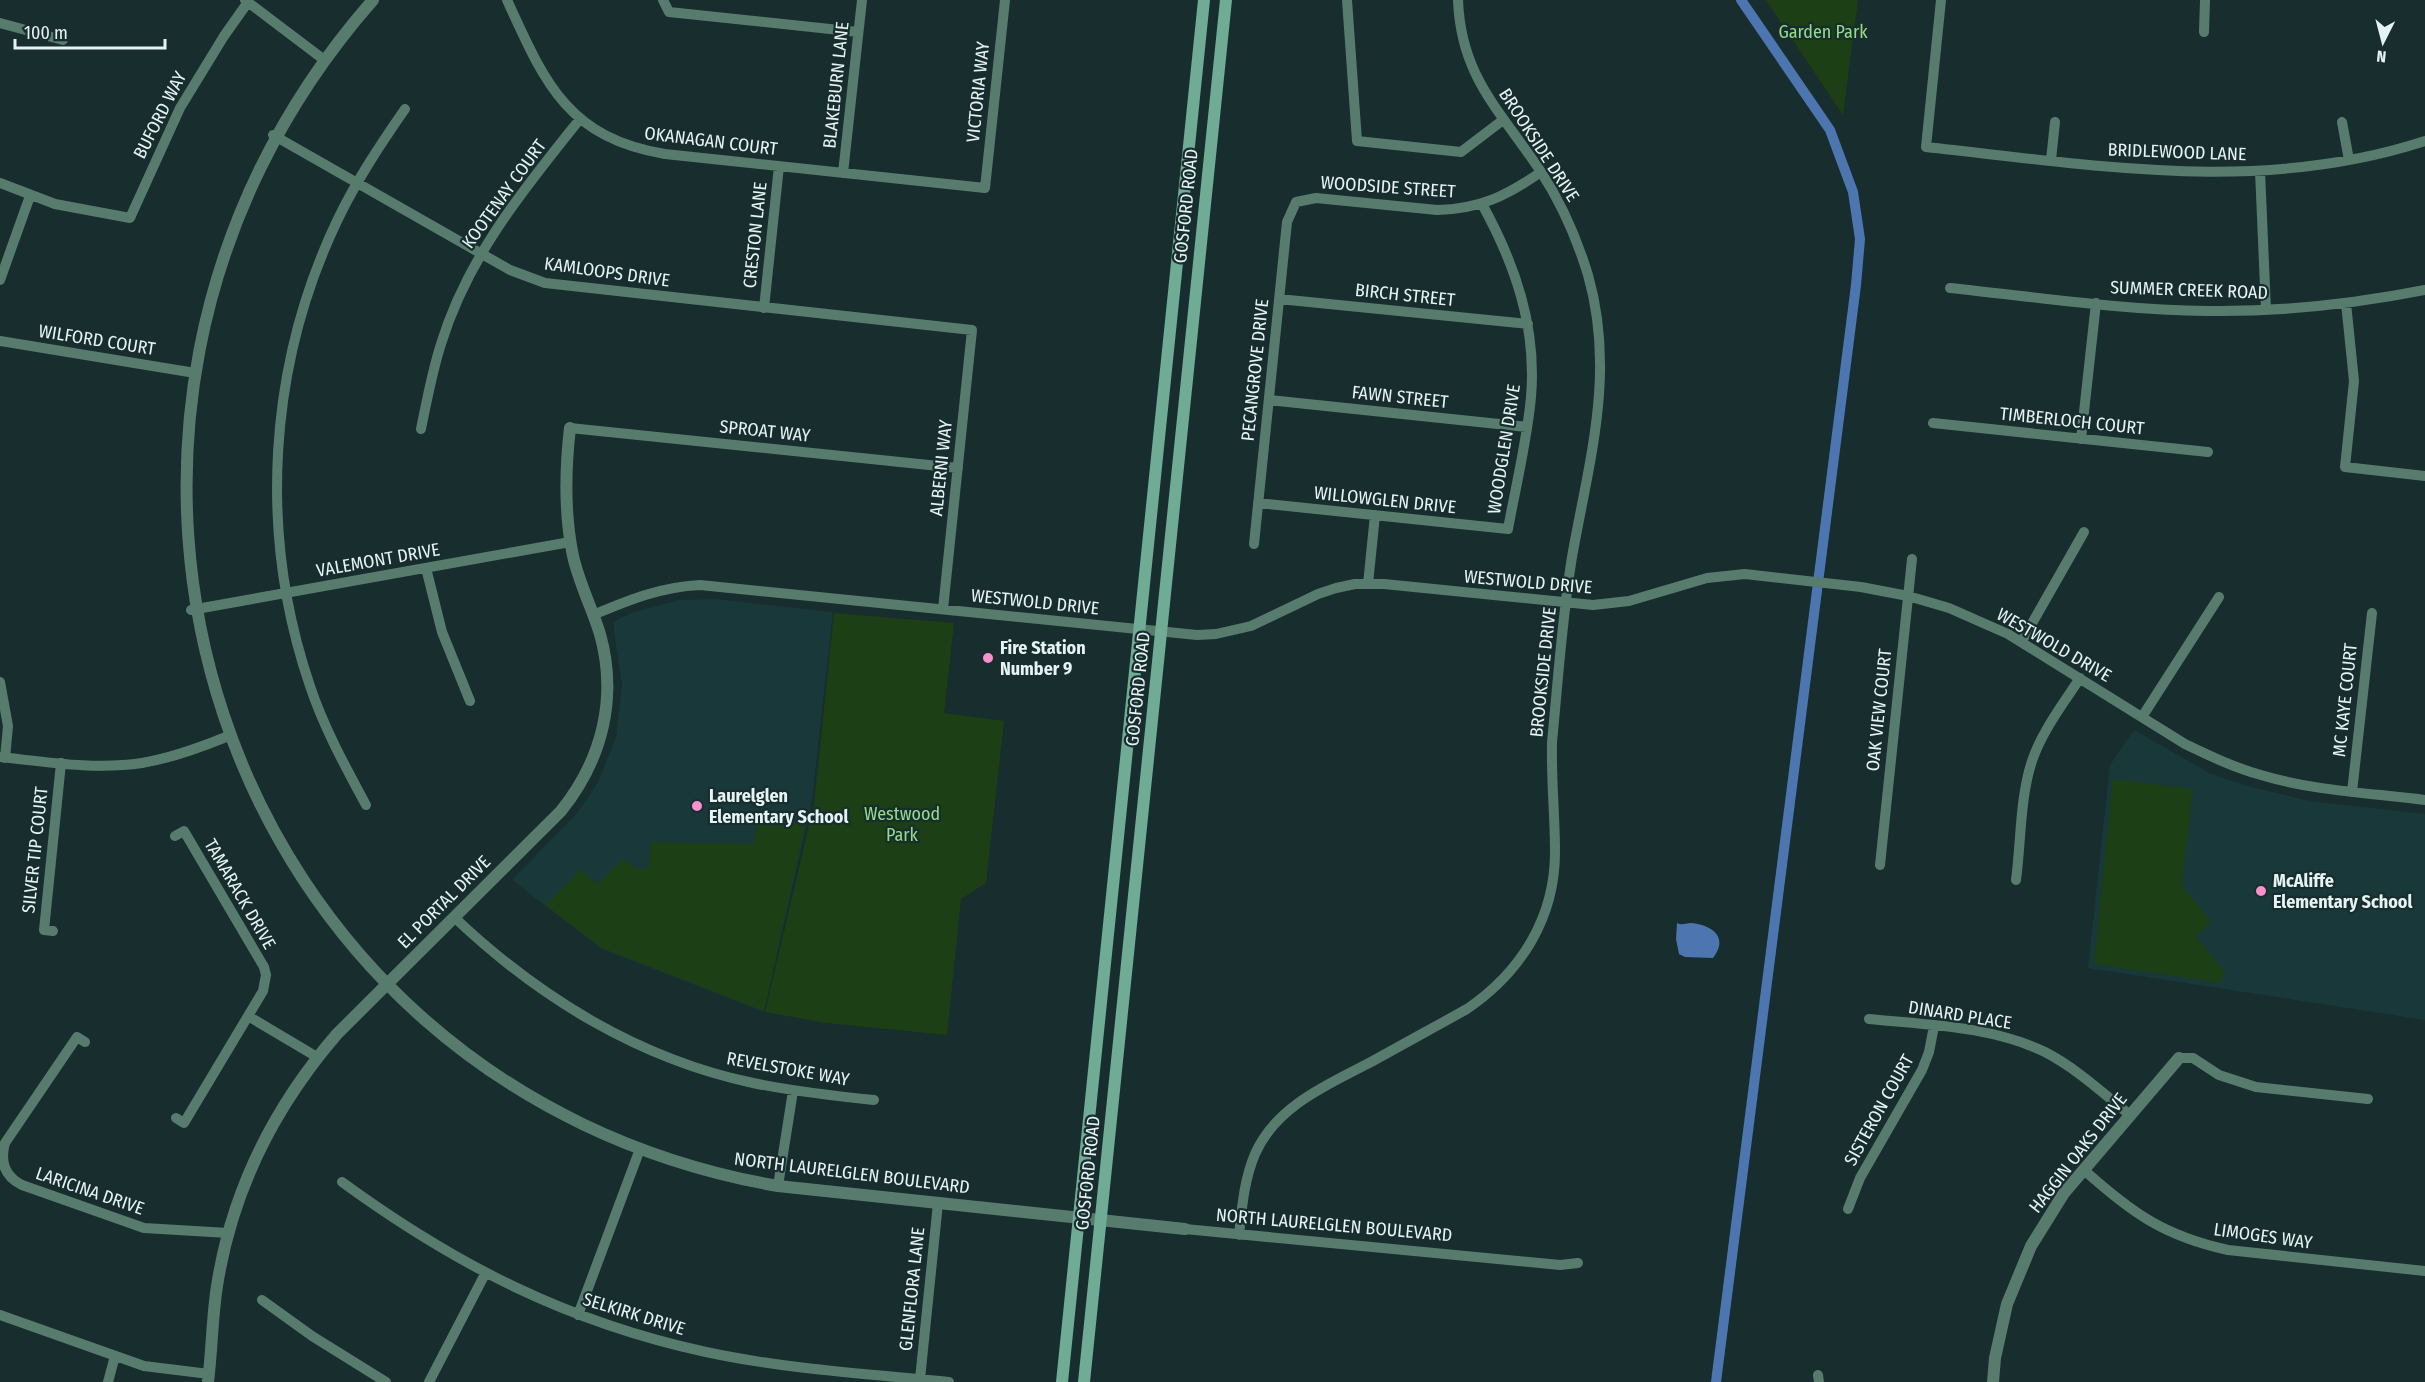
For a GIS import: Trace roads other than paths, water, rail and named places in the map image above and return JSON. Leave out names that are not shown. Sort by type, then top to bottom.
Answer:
[{"type":"main road","name":"GOSFORD ROAD","points":[[1062,1382],[1204,0]]},
{"type":"main road","name":"GOSFORD ROAD","points":[[1084,1382],[1226,0]]},
{"type":"street","name":"NORTH LAURELGLEN BOULEVARD","points":[[373,0],[323,59],[273,135],[250,179],[217,259],[197,331],[189,372],[181,446],[180,483],[184,557],[191,610],[209,687],[226,737],[260,813],[298,877],[342,937],[386,985],[447,1040],[518,1090],[583,1125],[640,1149],[717,1173],[778,1186],[1078,1219],[1560,1265],[1578,1263]]},
{"type":"street","name":"OKANAGAN COURT","points":[[507,0],[540,72],[553,91],[580,119],[611,139],[648,152],[985,188]]},
{"type":"street","points":[[663,0],[669,12],[858,32]]},
{"type":"street","name":"BLAKEBURN LANE","points":[[843,173],[862,0]]},
{"type":"street","name":"VICTORIA WAY","points":[[985,188],[1005,0]]},
{"type":"street","points":[[1347,0],[1357,141],[1461,152],[1503,120]]},
{"type":"street","name":"BROOKSIDE DRIVE","points":[[1239,1235],[1248,1172],[1255,1153],[1278,1120],[1308,1096],[1462,1012],[1483,998],[1513,969],[1536,934],[1551,892],[1554,870],[1552,751],[1572,559],[1597,429],[1600,397],[1599,339],[1595,308],[1578,246],[1566,216],[1541,172],[1487,98],[1468,58],[1462,37],[1458,0]]},
{"type":"street","name":"BRIDLEWOOD LANE","points":[[1941,0],[1926,147],[2158,171],[2260,171],[2349,160],[2425,141]]},
{"type":"street","points":[[2205,0],[2205,32]]},
{"type":"street","points":[[247,1],[323,59]]},
{"type":"street","name":"BUFORD WAY","points":[[30,196],[81,210],[130,218],[180,108],[247,1]]},
{"type":"street","points":[[0,23],[63,40]]},
{"type":"street","points":[[366,805],[321,716],[297,645],[286,593],[278,520],[276,479],[278,436],[285,383],[305,300],[328,240],[357,183],[405,109]]},
{"type":"street","name":"KOOTENAY COURT","points":[[421,429],[441,343],[465,282],[480,253],[518,197],[580,119]]},
{"type":"street","points":[[2051,160],[2055,122]]},
{"type":"street","points":[[2342,122],[2349,160]]},
{"type":"street","name":"KAMLOOPS DRIVE","points":[[273,135],[480,253],[528,277],[564,286],[972,330]]},
{"type":"street","name":"CRESTON LANE","points":[[764,308],[779,166]]},
{"type":"street","points":[[2260,171],[2266,310]]},
{"type":"street","name":"WOODSIDE STREET","points":[[1296,202],[1316,198],[1453,210],[1482,204],[1514,190],[1541,172]]},
{"type":"street","points":[[0,183],[30,196],[0,280]]},
{"type":"street","name":"PECANGROVE DRIVE","points":[[1254,544],[1287,222],[1296,202]]},
{"type":"street","name":"WOODGLEN DRIVE","points":[[1482,204],[1516,275],[1528,324],[1532,371],[1527,427],[1508,529]]},
{"type":"street","name":"SUMMER CREEK ROAD","points":[[1950,288],[2188,310],[2266,310],[2346,303],[2425,290]]},
{"type":"street","name":"BIRCH STREET","points":[[1279,299],[1528,324]]},
{"type":"street","points":[[2081,439],[2096,303]]},
{"type":"street","points":[[2346,303],[2354,381],[2345,467],[2425,476]]},
{"type":"street","name":"ALBERNI WAY","points":[[943,609],[972,330]]},
{"type":"street","name":"WILFORD COURT","points":[[0,341],[189,372]]},
{"type":"street","name":"FAWN STREET","points":[[1269,400],[1527,427]]},
{"type":"street","name":"TIMBERLOCH COURT","points":[[1933,423],[2208,452]]},
{"type":"street","name":"SPROAT WAY","points":[[570,428],[958,468]]},
{"type":"street","name":"EL PORTAL DRIVE","points":[[208,1378],[217,1288],[228,1233],[247,1174],[293,1089],[317,1057],[386,985],[561,811],[584,780],[594,760],[603,727],[608,693],[605,655],[581,586],[570,542],[566,486],[570,428]]},
{"type":"street","name":"WILLOWGLEN DRIVE","points":[[1258,503],[1508,529]]},
{"type":"street","points":[[1368,584],[1375,515]]},
{"type":"street","points":[[2022,641],[2084,532]]},
{"type":"street","name":"VALEMONT DRIVE","points":[[191,610],[570,542]]},
{"type":"street","name":"OAK VIEW COURT","points":[[1880,865],[1912,559]]},
{"type":"street","points":[[426,568],[442,632],[470,701]]},
{"type":"street","name":"WESTWOLD DRIVE","points":[[592,615],[638,595],[700,585],[1197,635],[1235,631],[1251,626],[1318,594],[1336,588],[1368,584],[1566,603],[1612,604],[1724,575],[1745,574],[1861,587],[1908,596],[1959,612],[2022,641],[2185,744],[2237,768],[2293,783],[2425,800]]},
{"type":"street","points":[[2142,717],[2219,597]]},
{"type":"street","name":"MC KAYE COURT","points":[[2352,792],[2372,613]]},
{"type":"street","points":[[2016,880],[2027,780],[2032,761],[2047,731],[2080,678]]},
{"type":"street","points":[[0,682],[8,726],[2,757],[61,764],[113,766],[142,763],[176,755],[226,737]]},
{"type":"street","name":"SILVER TIP COURT","points":[[53,931],[44,930],[61,764]]},
{"type":"street","name":"TAMARACK DRIVE","points":[[175,836],[184,831],[264,967],[266,975],[263,991],[184,1123],[176,1118]]},
{"type":"street","name":"REVELSTOKE WAY","points":[[454,917],[503,961],[537,987],[563,1005],[620,1036],[710,1071],[793,1091],[874,1100]]},
{"type":"street","points":[[248,1016],[317,1057]]},
{"type":"street","name":"DINARD PLACE","points":[[1869,1019],[2000,1035],[2045,1052],[2085,1078],[2130,1115]]},
{"type":"street","name":"SISTERON COURT","points":[[1848,1209],[1860,1178],[1922,1070],[1929,1052],[1934,1026]]},
{"type":"street","name":"LARICINA DRIVE","points":[[85,1042],[77,1037],[5,1143],[2,1160],[9,1175],[22,1185],[144,1228],[228,1233]]},
{"type":"street","points":[[2179,1058],[2193,1058],[2219,1075],[2256,1087],[2368,1099]]},
{"type":"street","name":"HAGGIN OAKS DRIVE","points":[[1992,1382],[2001,1328],[2018,1274],[2046,1219],[2084,1170],[2179,1058]]},
{"type":"street","points":[[778,1186],[793,1091]]},
{"type":"street","points":[[578,1315],[640,1149]]},
{"type":"street","name":"LIMOGES WAY","points":[[2084,1170],[2139,1216],[2182,1238],[2205,1245],[2228,1250],[2425,1271]]},
{"type":"street","name":"SELKIRK DRIVE","points":[[342,1182],[431,1244],[485,1274],[578,1315],[662,1342],[707,1352],[821,1369],[949,1382]]},
{"type":"street","name":"GLENFLORA LANE","points":[[920,1379],[938,1203]]},
{"type":"street","points":[[429,1382],[485,1274]]},
{"type":"street","points":[[262,1300],[322,1343],[386,1382]]},
{"type":"street","points":[[0,1315],[115,1356],[162,1370],[208,1378]]},
{"type":"street","points":[[108,1382],[115,1356]]},
{"type":"street","points":[[820,1382],[821,1369]]},
{"type":"water","points":[[1677,923],[1699,924],[1712,930],[1719,939],[1718,951],[1713,958],[1685,957],[1679,954],[1676,939]]},
{"type":"waterway","points":[[1716,1382],[1860,239],[1853,192],[1830,130],[1741,0]]},
{"type":"place","name":"Fire Station Number 9","points":[[988,658]]},
{"type":"place","name":"Laurelglen Elementary School","points":[[697,806]]},
{"type":"place","name":"McAliffe Elementary School","points":[[2261,891]]},
{"type":"park label","name":"Garden Park","points":[[1823,32]]},
{"type":"park label","name":"Westwood Park","points":[[902,824]]}]
